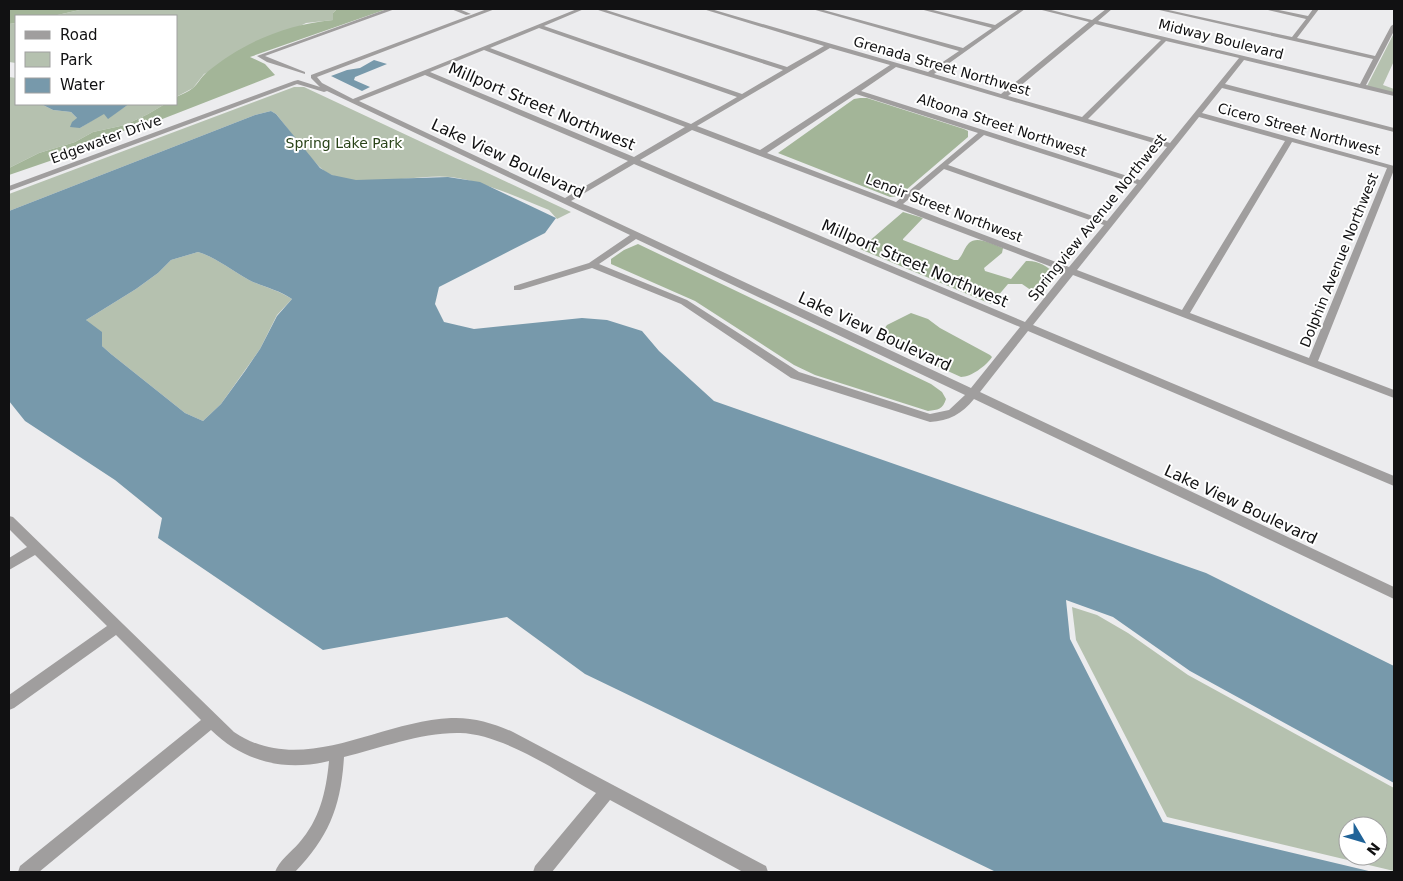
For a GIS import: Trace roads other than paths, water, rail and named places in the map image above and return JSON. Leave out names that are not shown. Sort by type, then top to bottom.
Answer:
[{"type":"street","points":[[309,75],[308,81],[294,81],[260,56],[392,9]]},
{"type":"street","points":[[454,9],[468,14]]},
{"type":"street","points":[[294,81],[481,9]]},
{"type":"street","points":[[309,75],[492,9]]},
{"type":"street","points":[[354,101],[581,9]]},
{"type":"street","points":[[598,9],[788,70]]},
{"type":"street","name":"Grenada Street Northwest","points":[[706,9],[1171,146]]},
{"type":"street","points":[[815,9],[964,50]]},
{"type":"street","points":[[923,9],[996,27]]},
{"type":"street","points":[[930,75],[1022,9]]},
{"type":"street","name":"Midway Boulevard","points":[[1041,9],[1394,94]]},
{"type":"street","points":[[1003,96],[1109,9]]},
{"type":"street","points":[[1158,9],[1377,58]]},
{"type":"street","points":[[1267,9],[1310,18]]},
{"type":"street","points":[[1294,39],[1316,9]]},
{"type":"street","points":[[539,26],[742,97]]},
{"type":"street","points":[[1362,86],[1394,26]]},
{"type":"street","points":[[1083,120],[1165,39]]},
{"type":"street","points":[[565,201],[830,45]]},
{"type":"street","name":"Lenoir Street Northwest","points":[[484,48],[1394,394]]},
{"type":"street","name":"Springview Avenue Northwest","points":[[592,265],[684,302],[786,370],[806,379],[930,418],[942,418],[952,415],[960,410],[1243,57]]},
{"type":"street","name":"Lake View Boulevard","points":[[269,61],[309,75],[320,84],[342,96]]},
{"type":"street","points":[[761,153],[895,64]]},
{"type":"street","name":"Millport Street Northwest","points":[[424,72],[1394,481]]},
{"type":"street","name":"Lake View Boulevard","points":[[294,81],[354,101],[1394,593]]},
{"type":"street","name":"Edgewater Drive","points":[[9,184],[294,81]]},
{"type":"street","name":"Edgewater Drive","points":[[9,189],[294,81]]},
{"type":"street","points":[[1220,85],[1394,130]]},
{"type":"street","name":"Altoona Street Northwest","points":[[855,91],[1142,183]]},
{"type":"street","name":"Cicero Street Northwest","points":[[1197,114],[1393,168]]},
{"type":"street","points":[[897,205],[983,132]]},
{"type":"street","points":[[1184,314],[1290,140]]},
{"type":"street","points":[[52,173],[60,167],[120,145],[123,142]]},
{"type":"street","points":[[943,166],[1109,224]]},
{"type":"street","name":"Dolphin Avenue Northwest","points":[[1312,363],[1393,168]]},
{"type":"street","points":[[517,288],[592,265],[636,234]]},
{"type":"street","points":[[9,522],[240,746],[268,757],[300,758],[337,751],[429,728],[454,725],[478,727],[508,737],[760,872]]},
{"type":"street","points":[[9,565],[36,548]]},
{"type":"street","points":[[9,703],[117,627]]},
{"type":"street","points":[[26,872],[212,720]]},
{"type":"street","points":[[283,872],[307,848],[326,818],[333,800],[337,751]]},
{"type":"street","points":[[541,872],[608,791]]},
{"type":"water","points":[[374,60],[387,64],[355,77],[354,80],[370,87],[362,91],[331,76],[347,70],[360,68]]},
{"type":"water","points":[[43,105],[128,105],[108,119],[104,114],[80,128],[70,127],[77,118],[71,112],[53,110]]},
{"type":"water","points":[[271,111],[276,114],[320,168],[332,175],[356,180],[448,177],[480,182],[556,218],[545,233],[439,287],[435,304],[444,322],[474,329],[582,318],[607,320],[642,331],[659,351],[714,401],[1206,573],[1394,666],[1394,783],[1190,671],[1113,617],[1066,600],[1070,639],[1163,822],[1338,864],[1338,866],[1348,866],[1373,872],[996,872],[585,674],[507,617],[323,650],[158,538],[162,518],[115,480],[25,421],[9,401],[9,211],[255,115]],"holes":[[[198,252],[218,261],[249,280],[292,299],[277,316],[260,349],[221,404],[203,421],[185,413],[111,354],[102,346],[102,332],[86,320],[136,289],[158,273],[171,260]]]},
{"type":"park label","name":"Spring Lake Park","points":[[344,143]]}]
